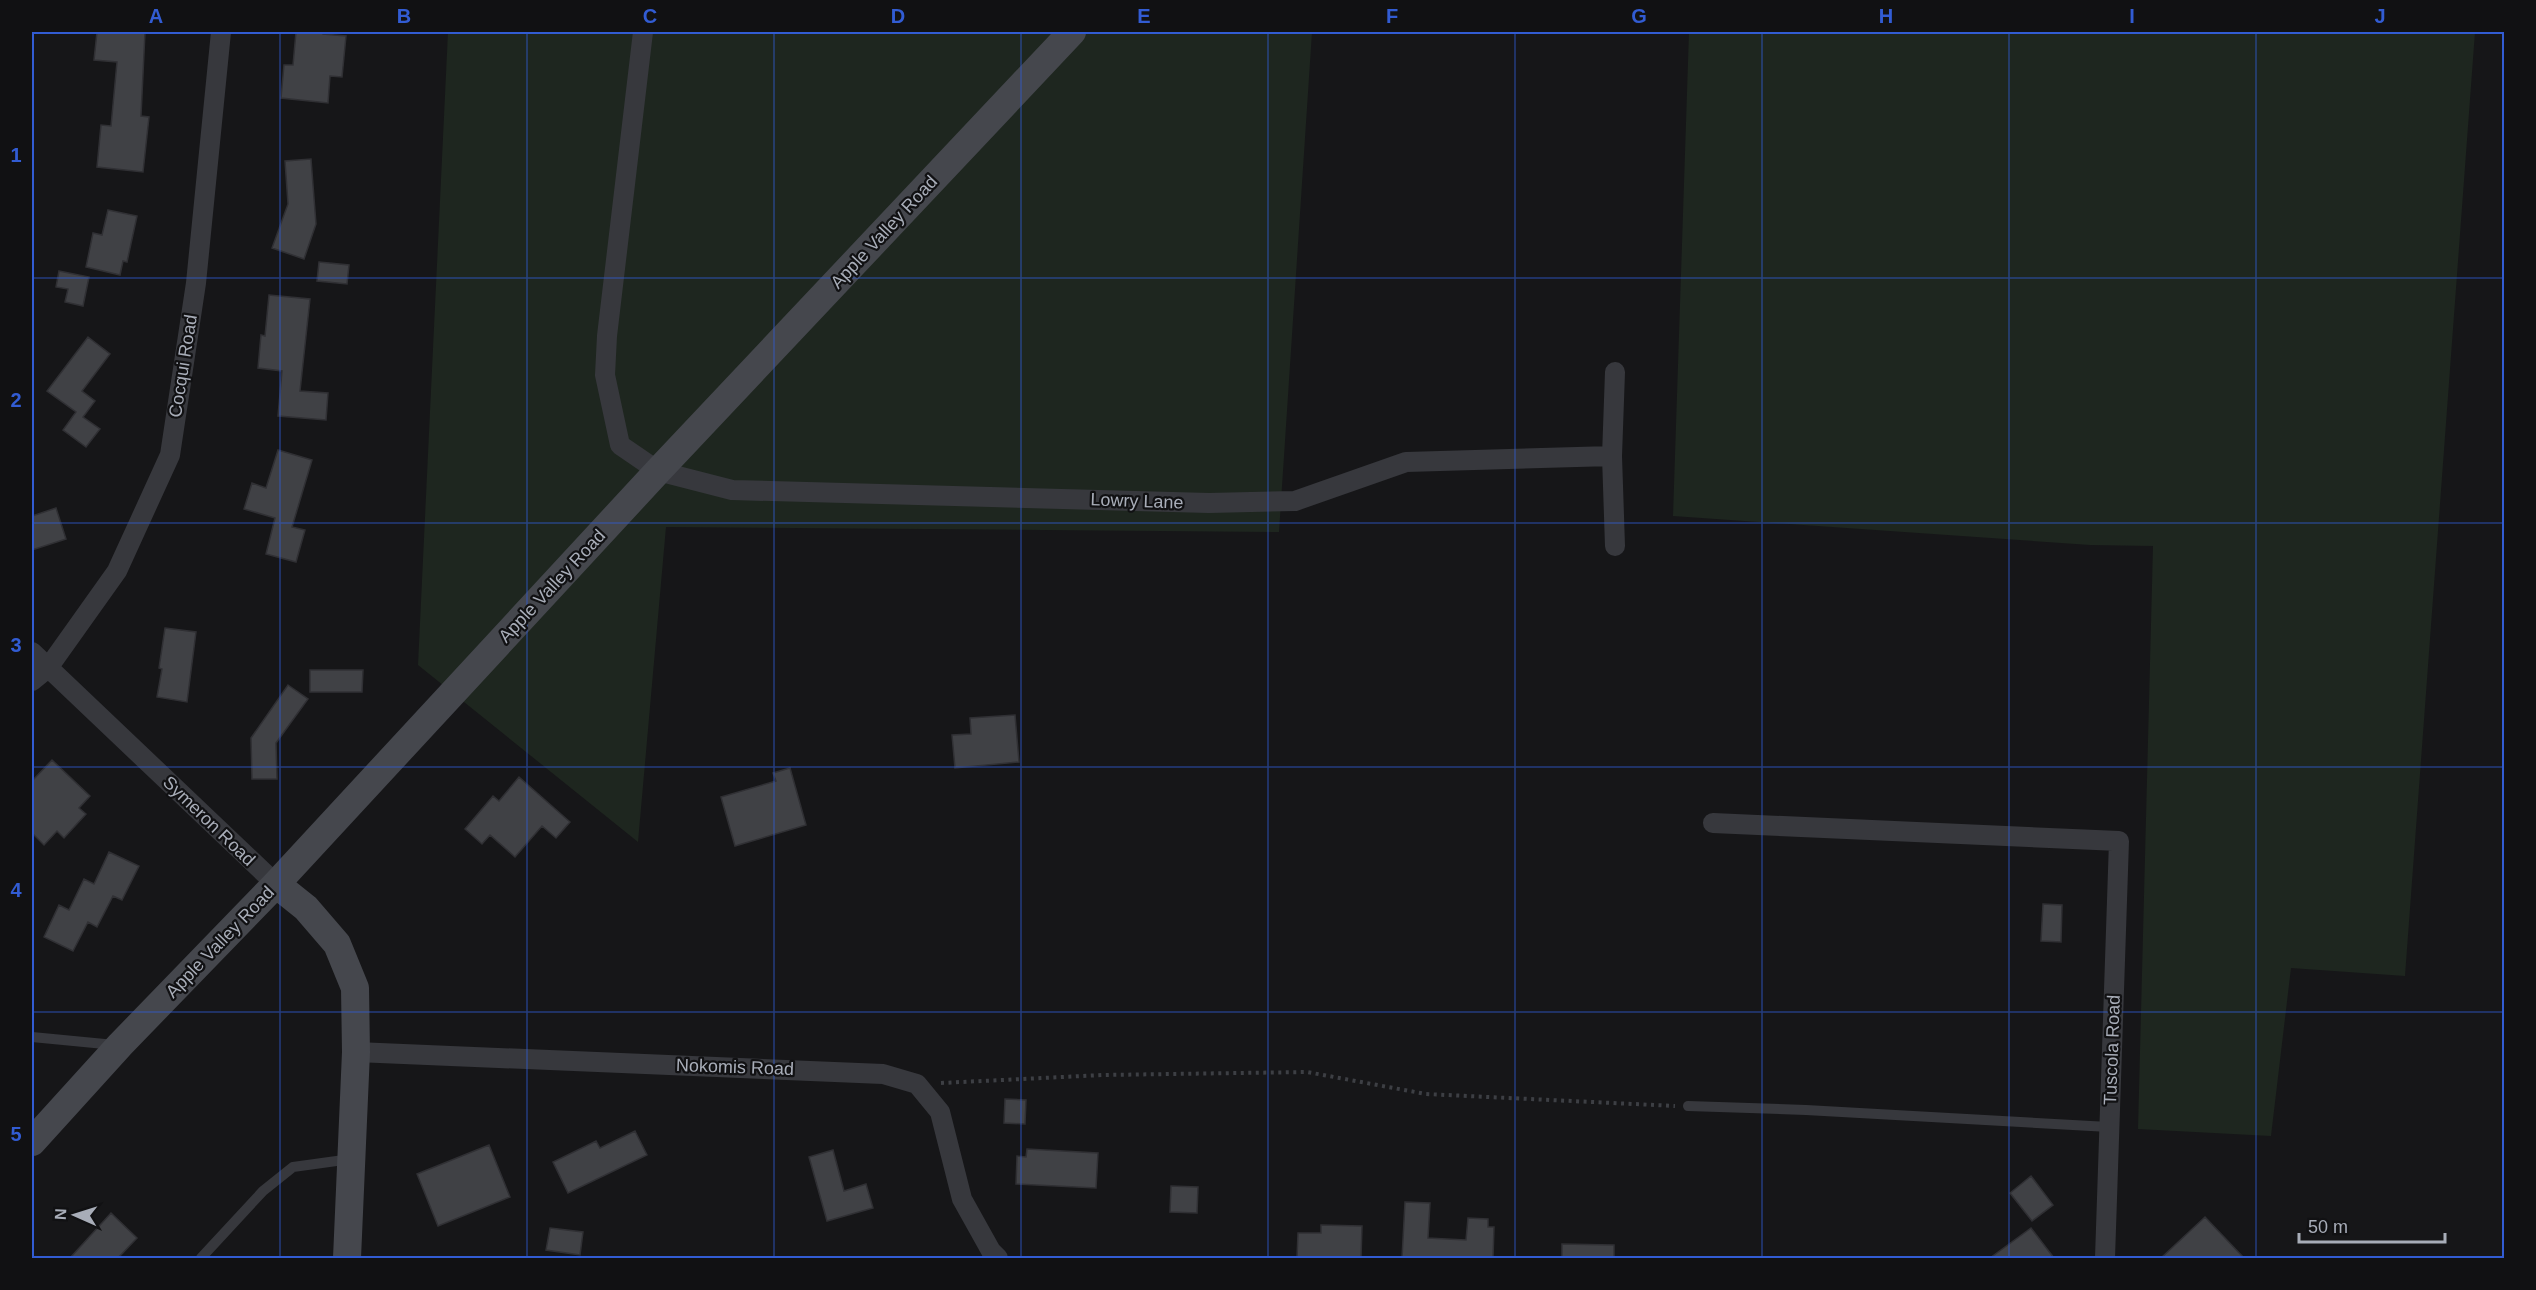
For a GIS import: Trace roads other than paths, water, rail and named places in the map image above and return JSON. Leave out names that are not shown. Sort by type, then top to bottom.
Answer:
[{"type":"main road","name":"Apple Valley Road","points":[[32,1142],[120,1045],[276,884],[658,471],[1072,32]]},
{"type":"main road","name":"Symeron Road","points":[[276,884],[306,908],[337,944],[355,988],[356,1052],[347,1258]]},
{"type":"street","name":"Cocqui Road","points":[[32,681],[48,668],[117,572],[170,455],[196,283],[221,32]]},
{"type":"street","name":"Lowry Lane","points":[[644,32],[607,336],[606,375],[620,445],[658,471],[732,490],[1209,503],[1295,501],[1406,462],[1612,456]]},
{"type":"street","points":[[1614,372],[1612,456],[1615,546]]},
{"type":"street","name":"Symeron Road","points":[[32,652],[276,884]]},
{"type":"street","name":"Tuscola Road","points":[[1713,824],[2120,841],[2105,1258]]},
{"type":"street","name":"Nokomis Road","points":[[356,1052],[883,1074],[917,1084],[940,1112],[962,1199],[991,1251],[998,1258]]},
{"type":"lane","points":[[32,1037],[120,1045]]},
{"type":"lane","points":[[1688,1106],[1806,1110],[2109,1128]]},
{"type":"lane","points":[[201,1258],[263,1191],[293,1167],[351,1160]]}]
